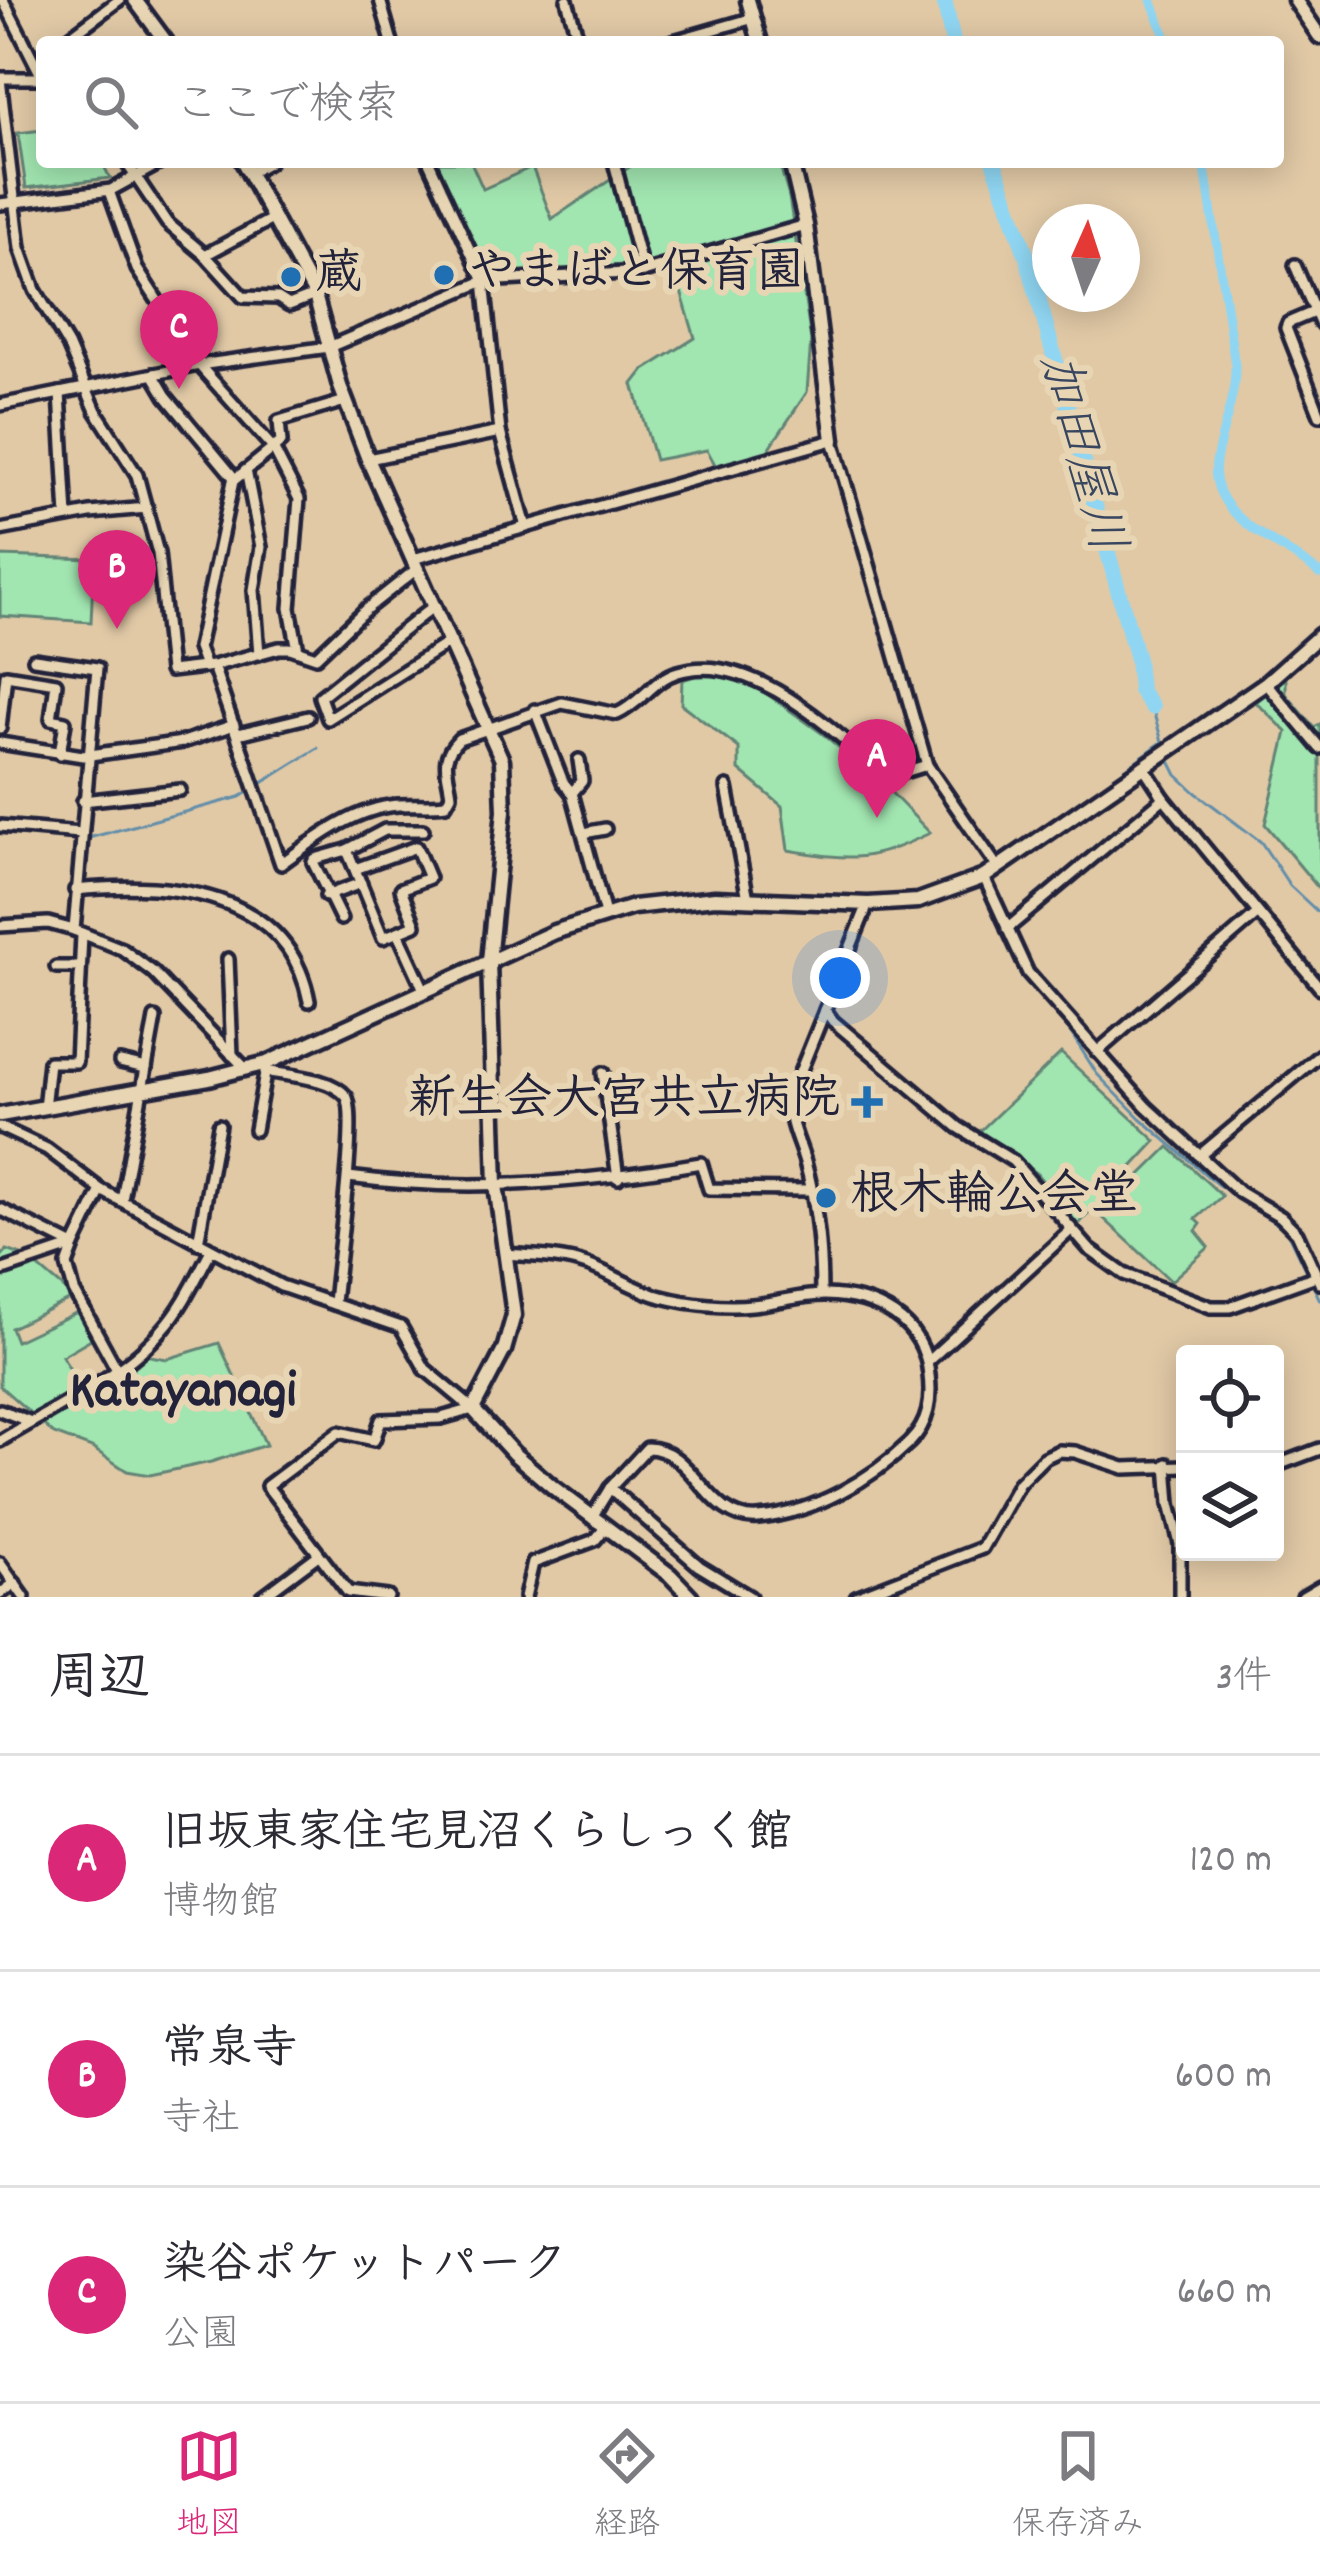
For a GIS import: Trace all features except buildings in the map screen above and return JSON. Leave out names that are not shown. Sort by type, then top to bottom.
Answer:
[{"type":"street","points":[[3,0],[36,54]]},
{"type":"street","points":[[71,36],[119,0]]},
{"type":"street","points":[[135,0],[162,36]]},
{"type":"street","points":[[380,0],[390,36]]},
{"type":"street","points":[[567,0],[577,36]]},
{"type":"street","points":[[748,0],[758,36]]},
{"type":"street","points":[[1295,0],[1320,37]]},
{"type":"street","points":[[691,36],[754,18]]},
{"type":"street","points":[[36,77],[0,79],[20,248],[34,290],[137,475],[160,566],[170,670],[290,647],[316,657],[415,564],[526,527],[833,440]]},
{"type":"street","points":[[130,168],[167,223],[243,297],[278,298],[289,305],[315,296]]},
{"type":"street","points":[[0,204],[109,190],[153,168]]},
{"type":"street","points":[[246,168],[315,296],[345,401],[368,459],[502,760],[505,791],[489,961],[496,1185],[514,1300],[513,1324],[472,1409],[441,1418],[381,1420],[374,1440],[339,1432],[267,1486],[348,1592],[388,1597]]},
{"type":"street","points":[[431,168],[484,281],[500,432],[526,527]]},
{"type":"street","points":[[616,168],[643,272]]},
{"type":"street","points":[[792,168],[806,225],[833,440],[927,765],[998,868]]},
{"type":"street","points":[[109,190],[136,269],[199,364],[274,448],[299,499],[290,608],[298,650]]},
{"type":"street","points":[[205,255],[274,218]]},
{"type":"street","points":[[0,405],[199,364],[329,347],[484,281],[643,272],[806,225]]},
{"type":"street","points":[[1295,265],[1317,318],[1288,323],[1286,328],[1320,415]]},
{"type":"street","points":[[152,374],[235,479]]},
{"type":"street","points":[[60,393],[67,517]]},
{"type":"street","points":[[345,401],[279,421],[280,442],[235,479],[198,648],[236,729],[281,864],[326,830],[363,815],[394,805],[446,804],[451,795],[443,763],[459,739],[535,710],[576,704],[617,714],[667,676],[692,669],[723,668],[767,688],[818,718],[888,777],[927,765]]},
{"type":"street","points":[[368,459],[500,432]]},
{"type":"street","points":[[246,470],[261,547],[254,590],[259,654]]},
{"type":"street","points":[[0,530],[147,508]]},
{"type":"street","points":[[435,605],[320,697],[328,719],[451,640]]},
{"type":"street","points":[[0,1115],[266,1067],[489,961],[605,914],[662,902],[748,899],[868,904],[940,896],[985,878],[1266,682],[1320,634]]},
{"type":"street","points":[[370,657],[385,683]]},
{"type":"street","points":[[34,659],[97,668],[75,890],[80,967],[76,1062],[49,1062],[44,1108]]},
{"type":"street","points":[[0,728],[6,675],[56,683],[51,719],[65,722],[60,754]]},
{"type":"street","points":[[1266,682],[1320,748]]},
{"type":"street","points":[[535,710],[562,782],[572,793],[605,914]]},
{"type":"street","points":[[0,743],[86,754],[160,747],[308,717]]},
{"type":"street","points":[[572,793],[582,781],[579,760]]},
{"type":"street","points":[[1142,766],[1320,988]]},
{"type":"street","points":[[727,787],[748,899]]},
{"type":"street","points":[[83,801],[180,790]]},
{"type":"street","points":[[1007,928],[1164,798]]},
{"type":"street","points":[[0,826],[80,833]]},
{"type":"street","points":[[584,832],[604,829]]},
{"type":"street","points":[[341,920],[313,862],[385,830],[423,830]]},
{"type":"street","points":[[347,850],[383,938],[415,925],[401,889],[429,878],[416,847],[355,868]]},
{"type":"street","points":[[825,1010],[958,1127],[1012,1161],[1071,1230],[1124,1274],[1210,1307],[1231,1307],[1318,1280],[1297,1232],[1239,1192],[1146,1106],[1028,973],[985,878]]},
{"type":"street","points":[[326,896],[361,883]]},
{"type":"street","points":[[75,890],[142,886],[194,892],[234,904],[285,946],[303,975],[309,1001]]},
{"type":"street","points":[[821,1295],[820,1243],[789,1109],[802,1061],[868,904]]},
{"type":"street","points":[[1097,1052],[1258,914]]},
{"type":"street","points":[[0,926],[48,923],[122,950],[182,998],[246,1069]]},
{"type":"street","points":[[398,933],[425,992]]},
{"type":"street","points":[[228,959],[232,1057]]},
{"type":"street","points":[[56,967],[80,967]]},
{"type":"street","points":[[122,1200],[155,1018]]},
{"type":"street","points":[[1199,1156],[1320,1055]]},
{"type":"street","points":[[120,1062],[146,1068]]},
{"type":"street","points":[[255,1130],[266,1067]]},
{"type":"street","points":[[266,1067],[328,1085],[348,1098],[348,1177],[334,1304]]},
{"type":"street","points":[[603,1073],[618,1178]]},
{"type":"street","points":[[198,1243],[219,1126]]},
{"type":"street","points":[[0,1127],[47,1149],[101,1190],[281,1286],[401,1327],[425,1369],[514,1454],[670,1575],[691,1597]]},
{"type":"street","points":[[348,1177],[412,1186],[496,1185],[618,1178],[701,1163],[709,1189],[810,1190]]},
{"type":"street","points":[[101,1190],[67,1265],[74,1291],[116,1368]]},
{"type":"street","points":[[0,1209],[74,1246]]},
{"type":"street","points":[[928,1361],[1071,1230]]},
{"type":"street","points":[[0,1270],[74,1246]]},
{"type":"street","points":[[1310,1257],[1320,1248]]},
{"type":"street","points":[[0,1442],[160,1334],[182,1305],[211,1250]]},
{"type":"street","points":[[505,1254],[580,1262],[659,1297],[722,1306],[821,1295],[861,1300],[894,1312],[913,1331],[928,1361],[931,1396],[926,1422],[883,1469],[846,1490],[785,1511],[744,1516],[721,1507],[688,1470],[658,1448],[647,1448],[610,1488],[592,1517]]},
{"type":"street","points":[[0,1410],[31,1422]]},
{"type":"street","points":[[1284,1463],[1320,1449]]},
{"type":"street","points":[[856,1597],[982,1547],[1019,1483],[1044,1458],[1059,1451],[1124,1468],[1176,1465]]},
{"type":"street","points":[[1167,1464],[1169,1504],[1180,1544],[1180,1597]]},
{"type":"street","points":[[610,1488],[699,1566],[750,1597]]},
{"type":"street","points":[[525,1597],[533,1563],[595,1540],[606,1527]]},
{"type":"street","points":[[262,1597],[317,1556]]},
{"type":"street","points":[[0,1563],[24,1597]]},
{"type":"street","points":[[0,1594],[15,1583]]},
{"type":"street","points":[[1304,1597],[1320,1587]]},
{"type":"green space","points":[[36,131],[36,168],[105,168],[110,178],[26,188],[18,133]]},
{"type":"green space","points":[[439,168],[474,168],[483,189],[532,168],[552,219],[628,168],[781,168],[811,340],[807,392],[767,452],[717,468],[707,450],[655,460],[633,384],[644,370],[695,338],[674,268],[656,262],[486,272]]},
{"type":"green space","points":[[0,556],[94,559],[91,622],[0,616]]},
{"type":"green space","points":[[708,672],[753,684],[823,734],[883,784],[930,833],[861,856],[788,850],[782,806],[739,770],[739,748],[681,704],[682,680]]},
{"type":"green space","points":[[1286,678],[1286,694],[1314,727],[1320,724],[1320,890],[1265,824],[1287,732],[1256,702]]},
{"type":"green space","points":[[1061,1053],[1156,1141],[1078,1225],[1037,1174],[980,1131]]},
{"type":"green space","points":[[1169,1147],[1222,1196],[1196,1219],[1201,1224],[1196,1231],[1209,1247],[1171,1281],[1100,1215]]},
{"type":"green space","points":[[7,1250],[27,1257],[74,1297],[11,1328],[16,1341],[82,1310],[96,1336],[62,1356],[83,1391],[139,1354],[167,1359],[219,1343],[266,1445],[150,1475],[127,1471],[92,1448],[54,1434],[0,1386],[0,1258]]},
{"type":"waterway","name":"加田屋川","points":[[944,0],[952,36]]},
{"type":"waterway","points":[[1151,0],[1166,36]]},
{"type":"waterway","name":"加田屋川","points":[[996,168],[1027,257],[1137,659],[1140,690],[1152,707]]},
{"type":"waterway","points":[[1205,168],[1235,365],[1216,478],[1233,512],[1320,574]]},
{"type":"waterway","name":"加田屋川","points":[[1152,707],[1163,745]]},
{"type":"waterway","points":[[1103,785],[1162,742]]},
{"type":"waterway","points":[[85,839],[240,797],[318,748]]},
{"type":"waterway","name":"加田屋川","points":[[1168,757],[1177,775],[1195,792],[1261,842],[1290,886],[1320,914]]},
{"type":"waterway","points":[[1020,843],[1058,816]]},
{"type":"waterway","points":[[0,831],[76,838]]},
{"type":"waterway","points":[[999,926],[1023,972]]},
{"type":"waterway","points":[[1060,1016],[1097,1074],[1140,1118],[1217,1184],[1286,1230],[1320,1300]]},
{"type":"place","name":"やまばと保育園","points":[[444,275]]},
{"type":"place","name":"蔵","points":[[291,277]]},
{"type":"place","name":"染谷ポケットパーク","points":[[179,389]]},
{"type":"place","name":"常泉寺","points":[[117,629]]},
{"type":"place","name":"旧坂東家住宅見沼くらしっく館","points":[[877,818]]},
{"type":"place","name":"新生会大宮共立病院","points":[[867,1102]]},
{"type":"place","name":"根木輪公会堂","points":[[826,1198]]},
{"type":"district","name":"Katayanagi","points":[[183,1394]]}]
